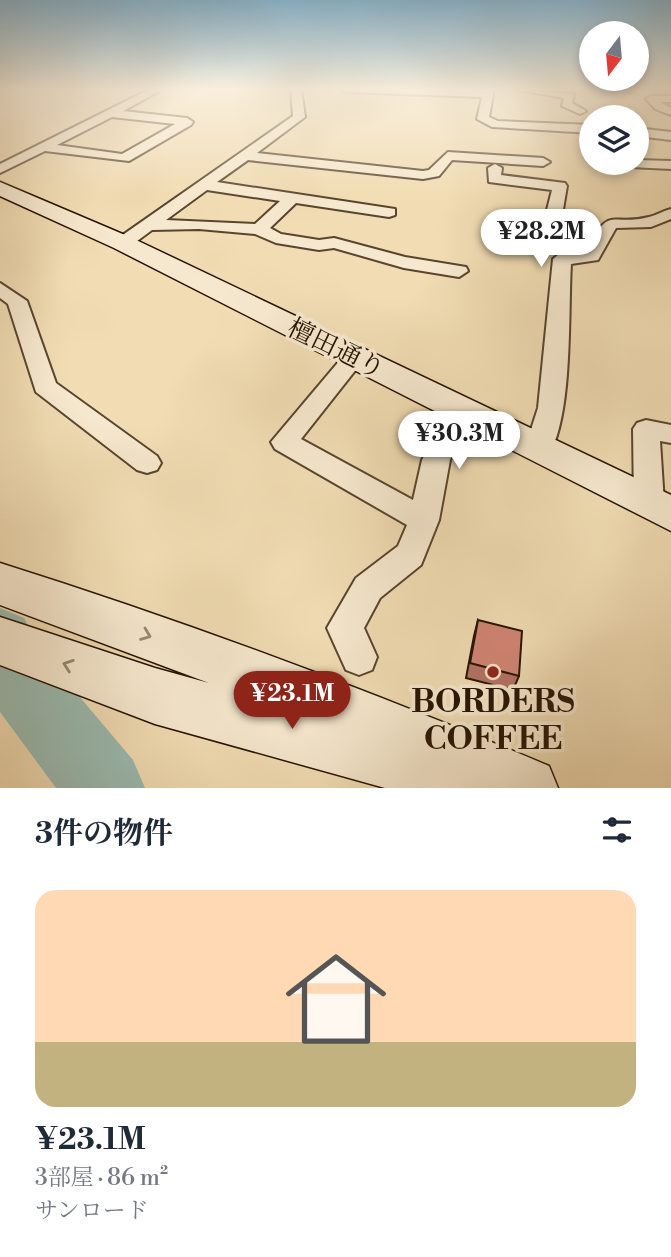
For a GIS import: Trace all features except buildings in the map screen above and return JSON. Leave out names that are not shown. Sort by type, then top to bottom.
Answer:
[{"type":"street","points":[[0,169],[85,126]]},
{"type":"street","points":[[43,147],[124,158],[180,126]]},
{"type":"street","points":[[122,243],[287,126]]},
{"type":"street","points":[[530,126],[579,128]]},
{"type":"street","points":[[649,133],[671,136]]},
{"type":"street","points":[[0,153],[23,158]]},
{"type":"street","points":[[247,156],[309,165],[423,175],[433,173],[448,156],[543,162]]},
{"type":"street","points":[[649,164],[671,165]]},
{"type":"street","points":[[495,169],[494,179],[560,186],[550,234],[573,258]]},
{"type":"street","points":[[206,185],[389,212]]},
{"type":"street","name":"檀田通り","points":[[0,188],[122,243],[660,508]]},
{"type":"street","points":[[259,229],[293,197]]},
{"type":"street","points":[[539,447],[551,408],[562,260],[592,256],[610,223],[621,220],[653,222],[671,214]]},
{"type":"street","points":[[149,225],[199,224],[259,229],[276,238],[319,245],[334,243],[404,262],[459,271]]},
{"type":"street","points":[[0,289],[17,301],[45,387],[147,463]]},
{"type":"street","points":[[354,358],[284,442],[424,520]]},
{"type":"street","points":[[359,657],[345,628],[369,589],[410,555],[424,520],[436,460],[460,411]]},
{"type":"street","points":[[660,508],[646,429],[671,434]]},
{"type":"street","points":[[0,584],[83,611],[395,729],[527,788]]},
{"type":"street","points":[[0,641],[155,696],[494,788]]},
{"type":"waterway","points":[[0,640],[21,682],[105,788]]},
{"type":"place","name":"BORDERS COFFEE","points":[[493,672]]}]
